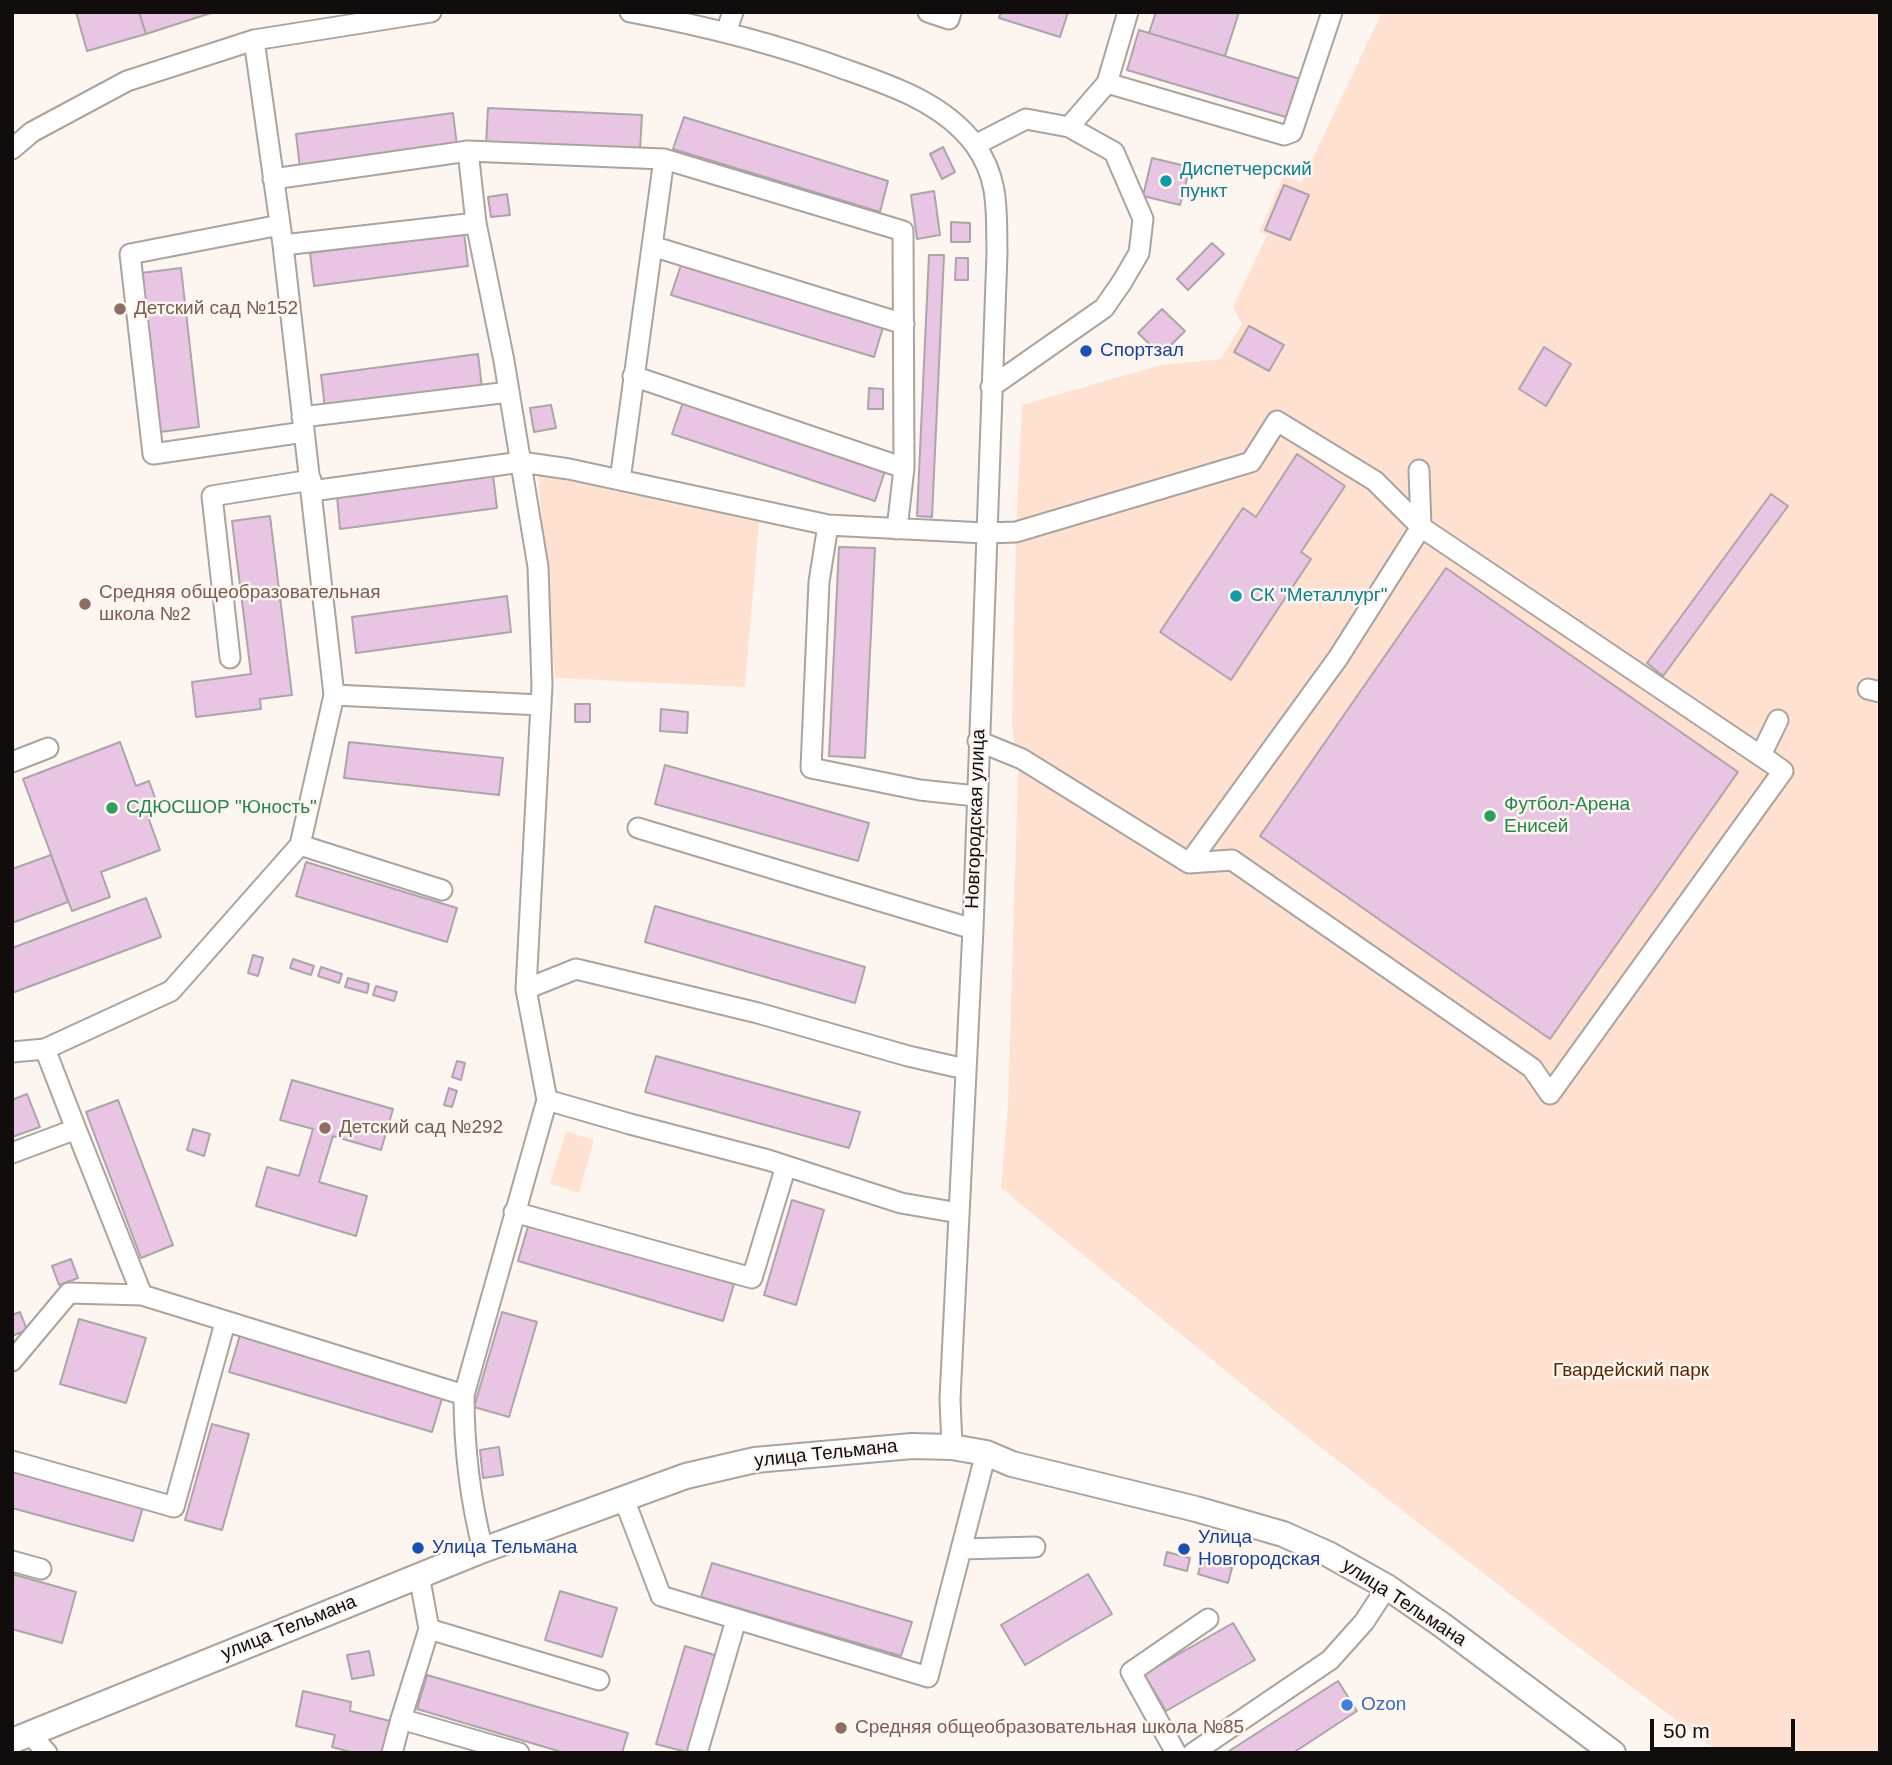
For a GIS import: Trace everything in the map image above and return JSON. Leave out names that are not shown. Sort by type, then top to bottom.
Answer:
[{"type":"main road","name":"улица Тельмана","points":[[21,1738],[483,1550],[686,1476],[755,1460],[912,1446],[952,1447],[986,1453],[1012,1464],[1196,1508],[1283,1534],[1328,1554],[1387,1587],[1606,1750]]},
{"type":"street","points":[[12,149],[32,132],[127,81],[254,40],[431,12]]},
{"type":"street","points":[[630,12],[785,47],[893,86],[925,102],[960,129],[975,145],[1026,119],[1069,127],[1114,152],[1143,219],[1139,253],[1104,308],[991,387]]},
{"type":"street","points":[[726,32],[733,12]]},
{"type":"street","points":[[928,12],[949,19],[951,12]]},
{"type":"street","points":[[1069,127],[1107,83],[1128,12]]},
{"type":"street","points":[[1107,83],[1284,135],[1292,132],[1332,12]]},
{"type":"street","points":[[12,1052],[45,1049],[171,991],[300,845],[334,695],[283,245],[254,40]]},
{"type":"street","name":"Новгородская улица","points":[[952,1447],[950,1399],[972,929],[997,253],[996,190],[975,145]]},
{"type":"street","points":[[273,179],[468,151],[664,159],[903,231],[904,468],[897,529]]},
{"type":"street","points":[[468,151],[476,223],[509,392],[538,567],[542,685],[526,989],[547,1100],[464,1395],[464,1437],[474,1512],[483,1550]]},
{"type":"street","points":[[620,480],[664,159]]},
{"type":"street","points":[[283,245],[476,223]]},
{"type":"street","points":[[280,225],[130,254],[153,454],[303,425],[509,392]]},
{"type":"street","points":[[652,246],[904,324]]},
{"type":"street","points":[[633,376],[904,468]]},
{"type":"street","points":[[230,658],[212,496],[521,462],[620,480],[828,525],[985,533],[1016,532],[1251,462],[1277,421],[1375,481],[1421,527],[1783,771],[1550,1094],[1532,1068],[1232,860],[1189,863],[1022,759],[978,741]]},
{"type":"street","points":[[1189,863],[1338,658],[1421,527],[1419,470]]},
{"type":"street","points":[[828,525],[819,582],[811,768],[920,790],[976,796]]},
{"type":"street","points":[[334,695],[541,705]]},
{"type":"street","points":[[1761,755],[1778,720]]},
{"type":"street","points":[[12,762],[48,748]]},
{"type":"street","points":[[638,828],[972,929]]},
{"type":"street","points":[[300,845],[442,890]]},
{"type":"street","points":[[526,989],[576,969],[758,1013],[908,1056],[965,1069]]},
{"type":"street","points":[[45,1049],[142,1296]]},
{"type":"street","points":[[547,1100],[786,1166],[901,1203],[958,1213]]},
{"type":"street","points":[[12,1153],[76,1129]]},
{"type":"street","points":[[514,1212],[752,1278],[786,1166]]},
{"type":"street","points":[[12,1361],[69,1293],[142,1296],[464,1395]]},
{"type":"street","points":[[12,1461],[174,1507],[225,1323]]},
{"type":"street","points":[[624,1499],[661,1596],[928,1677],[986,1453]]},
{"type":"street","points":[[961,1549],[1035,1547]]},
{"type":"street","points":[[12,1561],[41,1569]]},
{"type":"street","points":[[392,1753],[429,1629],[419,1576]]},
{"type":"street","points":[[1193,1753],[1330,1660],[1364,1622],[1387,1587]]},
{"type":"street","points":[[1176,1753],[1131,1672],[1208,1619]]},
{"type":"street","points":[[698,1750],[736,1620]]},
{"type":"street","points":[[429,1629],[599,1680]]},
{"type":"street","points":[[401,1719],[466,1745],[519,1753]]},
{"type":"street","points":[[21,1738],[47,1753]]},
{"type":"green space","name":"Гвардейский парк","points":[[1382,12],[1880,12],[1880,1753],[1720,1753],[1296,1428],[1001,1188],[1008,1105],[1018,771],[1012,724],[1022,405],[1161,365],[1221,359],[1242,324],[1233,307],[1267,235],[1259,232],[1284,176],[1301,183]]},
{"type":"green space","points":[[538,474],[759,522],[745,687],[555,678]]},
{"type":"green space","points":[[566,1131],[594,1140],[579,1193],[550,1184]]},
{"type":"building","points":[[76,12],[139,12],[146,34],[87,51]]},
{"type":"building","points":[[139,12],[214,12],[146,34]]},
{"type":"building","points":[[1001,12],[1068,12],[1060,37],[999,18]]},
{"type":"building","points":[[1156,12],[1239,12],[1225,56],[1149,33]]},
{"type":"building","points":[[1139,30],[1300,79],[1289,118],[1127,70]]},
{"type":"building","points":[[488,108],[642,115],[640,150],[486,144]]},
{"type":"building","points":[[453,113],[457,146],[300,168],[296,134]]},
{"type":"building","points":[[684,117],[888,181],[880,212],[673,149]]},
{"type":"building","points":[[943,147],[955,172],[942,179],[930,154]]},
{"type":"building","name":"Диспетчерский пункт","points":[[1152,158],[1190,167],[1180,205],[1143,196]]},
{"type":"building","points":[[1284,185],[1309,195],[1290,240],[1265,230]]},
{"type":"building","points":[[934,191],[940,235],[917,239],[911,195]]},
{"type":"building","points":[[507,194],[510,215],[491,217],[488,197]]},
{"type":"building","points":[[951,222],[970,223],[970,242],[951,242]]},
{"type":"building","points":[[464,233],[468,266],[314,286],[310,253]]},
{"type":"building","points":[[1212,243],[1224,254],[1188,290],[1177,279]]},
{"type":"building","points":[[929,255],[944,255],[932,517],[917,516]]},
{"type":"building","points":[[956,258],[968,258],[968,280],[955,280]]},
{"type":"building","points":[[682,262],[884,324],[874,357],[671,295]]},
{"type":"building","points":[[181,268],[199,427],[160,432],[141,273]]},
{"type":"building","points":[[1162,309],[1185,331],[1161,355],[1138,333]]},
{"type":"building","points":[[1249,326],[1284,345],[1269,371],[1234,352]]},
{"type":"building","points":[[1544,347],[1571,364],[1546,406],[1519,389]]},
{"type":"building","points":[[478,354],[482,388],[325,408],[321,375]]},
{"type":"building","points":[[869,388],[883,389],[883,409],[868,409]]},
{"type":"building","points":[[683,402],[886,468],[875,501],[672,434]]},
{"type":"building","points":[[551,405],[556,428],[534,432],[530,408]]},
{"type":"building","name":"СК \"Металлург\"","points":[[1297,454],[1345,486],[1301,552],[1311,559],[1231,680],[1160,632],[1243,508],[1256,517]]},
{"type":"building","points":[[493,475],[497,508],[340,529],[337,496]]},
{"type":"building","points":[[1771,494],[1788,506],[1663,676],[1647,663]]},
{"type":"building","points":[[270,516],[292,695],[260,699],[261,709],[196,717],[192,682],[251,674],[232,521]]},
{"type":"building","points":[[839,547],[875,548],[865,758],[829,756]]},
{"type":"building","name":"Футбол-Арена Енисей","points":[[1446,568],[1738,772],[1550,1039],[1260,836]]},
{"type":"building","points":[[507,596],[511,632],[356,653],[352,617]]},
{"type":"building","points":[[575,704],[590,704],[590,722],[575,722]]},
{"type":"building","points":[[661,709],[688,712],[687,733],[660,731]]},
{"type":"building","points":[[120,742],[136,786],[149,781],[159,809],[147,814],[160,850],[101,872],[110,897],[72,911],[23,779]]},
{"type":"building","points":[[349,742],[503,758],[499,795],[344,778]]},
{"type":"building","points":[[665,765],[869,823],[858,861],[655,804]]},
{"type":"building","points":[[51,855],[68,902],[12,923],[12,869]]},
{"type":"building","points":[[306,862],[457,908],[447,942],[296,896]]},
{"type":"building","points":[[146,898],[161,937],[12,993],[12,948]]},
{"type":"building","points":[[655,906],[865,967],[855,1003],[645,942]]},
{"type":"building","points":[[253,955],[263,958],[258,976],[248,973]]},
{"type":"building","points":[[293,959],[314,966],[311,975],[290,968]]},
{"type":"building","points":[[321,967],[342,974],[339,983],[318,976]]},
{"type":"building","points":[[348,978],[369,984],[367,993],[345,987]]},
{"type":"building","points":[[376,986],[397,992],[394,1001],[373,995]]},
{"type":"building","points":[[656,1056],[860,1112],[849,1148],[645,1092]]},
{"type":"building","points":[[457,1061],[465,1063],[461,1080],[452,1077]]},
{"type":"building","points":[[292,1080],[393,1109],[381,1150],[333,1136],[319,1182],[367,1196],[356,1236],[256,1206],[267,1167],[299,1176],[313,1129],[280,1120]]},
{"type":"building","points":[[449,1088],[457,1091],[452,1107],[444,1105]]},
{"type":"building","points":[[27,1094],[40,1127],[12,1137],[12,1100]]},
{"type":"building","points":[[118,1100],[173,1245],[141,1258],[86,1112]]},
{"type":"building","points":[[193,1129],[210,1134],[204,1156],[187,1150]]},
{"type":"building","points":[[792,1200],[824,1210],[796,1305],[764,1295]]},
{"type":"building","points":[[529,1223],[734,1284],[723,1321],[518,1261]]},
{"type":"building","points":[[71,1259],[78,1278],[59,1285],[52,1266]]},
{"type":"building","points":[[20,1312],[27,1330],[12,1336],[12,1315]]},
{"type":"building","points":[[502,1312],[537,1322],[509,1417],[474,1407]]},
{"type":"building","points":[[79,1319],[146,1338],[126,1403],[60,1384]]},
{"type":"building","points":[[240,1335],[443,1395],[432,1432],[229,1372]]},
{"type":"building","points":[[212,1424],[249,1434],[222,1530],[185,1520]]},
{"type":"building","points":[[499,1447],[503,1475],[483,1478],[480,1450]]},
{"type":"building","points":[[12,1471],[143,1507],[133,1541],[12,1508]]},
{"type":"building","points":[[1167,1552],[1190,1558],[1187,1571],[1164,1565]]},
{"type":"building","points":[[1202,1560],[1232,1568],[1228,1583],[1198,1574]]},
{"type":"building","points":[[712,1563],[912,1622],[901,1656],[701,1597]]},
{"type":"building","points":[[12,1574],[76,1592],[62,1643],[12,1629]]},
{"type":"building","points":[[1088,1574],[1112,1614],[1025,1665],[1001,1625]]},
{"type":"building","points":[[560,1591],[617,1608],[602,1657],[545,1640]]},
{"type":"building","points":[[1233,1623],[1255,1660],[1166,1711],[1144,1674]]},
{"type":"building","points":[[685,1646],[718,1656],[690,1753],[656,1744]]},
{"type":"building","points":[[369,1651],[374,1675],[352,1679],[347,1655]]},
{"type":"building","points":[[427,1675],[628,1733],[622,1753],[565,1753],[417,1709]]},
{"type":"building","points":[[1338,1681],[1357,1711],[1293,1753],[1226,1753]]},
{"type":"building","points":[[303,1691],[351,1702],[350,1711],[390,1721],[382,1753],[354,1753],[332,1747],[335,1735],[296,1726]]},
{"type":"place","name":"Диспетчерский пункт","points":[[1166,181]]},
{"type":"place","name":"Детский сад №152","points":[[120,309]]},
{"type":"place","name":"Спортзал","points":[[1086,351]]},
{"type":"place","name":"СК \"Металлург\"","points":[[1236,596]]},
{"type":"place","name":"Средняя общеобразовательная школа №2","points":[[85,604]]},
{"type":"place","name":"СДЮСШОР \"Юность\"","points":[[112,808]]},
{"type":"place","name":"Футбол-Арена Енисей","points":[[1490,816]]},
{"type":"place","name":"Детский сад №292","points":[[325,1128]]},
{"type":"place","name":"Улица Тельмана","points":[[418,1548]]},
{"type":"place","name":"Улица Новгородская","points":[[1184,1549]]},
{"type":"place","name":"Ozon","points":[[1347,1705]]},
{"type":"place","name":"Средняя общеобразовательная школа №85","points":[[841,1728]]}]
